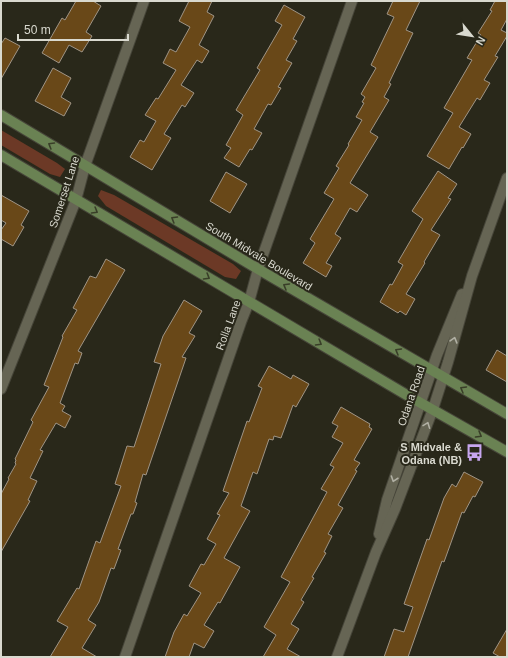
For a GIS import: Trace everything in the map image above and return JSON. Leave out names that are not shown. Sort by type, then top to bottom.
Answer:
[{"type":"main road","name":"South Midvale Boulevard","points":[[1,116],[258,269],[507,414]]},
{"type":"main road","points":[[1,155],[249,302],[507,452]]},
{"type":"street","name":"Somerset Lane","points":[[1,389],[76,200],[85,166],[144,1]]},
{"type":"street","name":"Rolla Lane","points":[[125,657],[352,1]]},
{"type":"street","name":"Odana Road","points":[[337,657],[376,552],[395,509],[433,409],[472,276],[507,178]]},
{"type":"street","name":"Odana Road","points":[[376,552],[387,500],[432,371],[462,293],[472,276]]},
{"type":"shaded area","points":[[1,130],[65,169],[60,177],[50,174],[1,145]]},
{"type":"shaded area","points":[[101,190],[114,195],[233,264],[241,271],[236,279],[225,277],[106,206],[98,196]]},
{"type":"building","points":[[76,1],[93,1],[101,6],[86,32],[92,36],[82,52],[69,45],[59,63],[42,53],[62,18],[65,20]]},
{"type":"building","points":[[189,1],[212,1],[207,12],[214,16],[199,45],[209,51],[202,63],[197,60],[181,85],[194,93],[185,107],[182,105],[164,134],[171,138],[152,170],[130,157],[140,140],[144,142],[156,121],[145,115],[156,98],[158,99],[176,70],[163,63],[170,49],[176,52],[190,27],[179,21]]},
{"type":"building","points":[[393,1],[420,1],[406,30],[413,33],[389,83],[391,84],[384,97],[389,100],[370,132],[378,137],[350,183],[368,195],[357,212],[350,208],[335,234],[341,238],[326,263],[332,266],[326,277],[303,263],[315,243],[310,239],[334,199],[324,193],[339,168],[336,166],[362,120],[356,117],[364,103],[362,102],[365,97],[361,94],[376,68],[371,65],[394,17],[387,14]]},
{"type":"building","points":[[495,1],[507,1],[507,19],[501,30],[507,33],[507,36],[495,56],[498,57],[484,80],[490,83],[480,100],[477,98],[459,127],[471,134],[449,169],[427,156],[453,113],[444,108],[472,60],[467,58],[481,35],[478,33],[492,11],[490,10]]},
{"type":"building","points":[[284,5],[305,17],[293,39],[297,41],[286,60],[292,63],[278,87],[281,88],[271,105],[268,104],[254,129],[262,133],[252,150],[250,149],[239,167],[224,158],[231,148],[226,145],[243,115],[236,110],[260,70],[257,68],[282,25],[275,21]]},
{"type":"building","points":[[5,38],[20,46],[1,79],[1,44]]},
{"type":"building","points":[[53,68],[71,78],[61,97],[71,103],[64,116],[35,101]]},
{"type":"building","points":[[438,171],[457,184],[448,198],[451,199],[431,230],[440,235],[406,294],[415,299],[406,315],[400,311],[398,313],[380,302],[390,284],[392,285],[403,265],[398,262],[423,219],[412,211]]},
{"type":"building","points":[[226,172],[247,184],[230,213],[210,201]]},
{"type":"building","points":[[1,195],[29,211],[21,225],[24,227],[13,246],[1,239],[1,230],[6,223],[1,220]]},
{"type":"building","points":[[106,259],[125,270],[78,351],[82,353],[78,364],[75,363],[60,403],[65,406],[62,411],[71,416],[65,428],[56,423],[40,450],[43,451],[30,478],[37,481],[28,500],[30,501],[1,552],[1,494],[16,464],[15,459],[33,422],[31,420],[49,387],[44,385],[63,337],[62,336],[77,310],[73,308],[90,276],[96,278]]},
{"type":"building","points":[[184,300],[202,311],[189,333],[195,336],[182,357],[186,358],[146,475],[143,474],[135,502],[137,503],[133,514],[131,514],[118,549],[121,550],[114,569],[111,568],[99,602],[88,620],[96,625],[82,648],[97,657],[50,657],[68,627],[57,621],[77,588],[79,589],[96,541],[100,543],[121,486],[115,484],[127,446],[134,447],[161,364],[154,362],[163,336]]},
{"type":"building","points":[[497,350],[507,356],[507,382],[486,370]]},
{"type":"building","points":[[269,366],[291,379],[293,375],[309,384],[296,407],[293,405],[281,438],[274,436],[273,440],[269,439],[257,474],[253,472],[241,506],[250,511],[224,558],[240,567],[220,603],[218,602],[204,625],[214,631],[204,648],[194,643],[189,657],[165,657],[174,632],[184,614],[187,616],[201,593],[189,586],[201,564],[204,565],[216,544],[207,539],[220,515],[217,514],[229,493],[223,491],[247,421],[249,422],[262,388],[258,386]]},
{"type":"building","points":[[341,407],[370,424],[369,427],[372,429],[354,460],[360,463],[338,505],[343,508],[328,534],[332,536],[324,552],[326,553],[312,577],[314,578],[301,600],[304,602],[291,624],[299,629],[287,649],[301,657],[263,657],[276,635],[264,627],[290,582],[281,577],[327,492],[321,489],[334,467],[330,465],[343,443],[332,437],[338,426],[332,423]]},
{"type":"building","points":[[464,472],[483,482],[475,497],[473,496],[464,513],[462,512],[444,562],[442,561],[408,657],[384,657],[394,629],[404,632],[413,607],[404,604],[427,539],[429,540],[444,498],[452,484],[456,487]]},
{"type":"building","points":[[507,629],[507,657],[500,657],[493,653]]},
{"type":"place","name":"S Midvale & Odana (NB)","points":[[475,453]]}]
